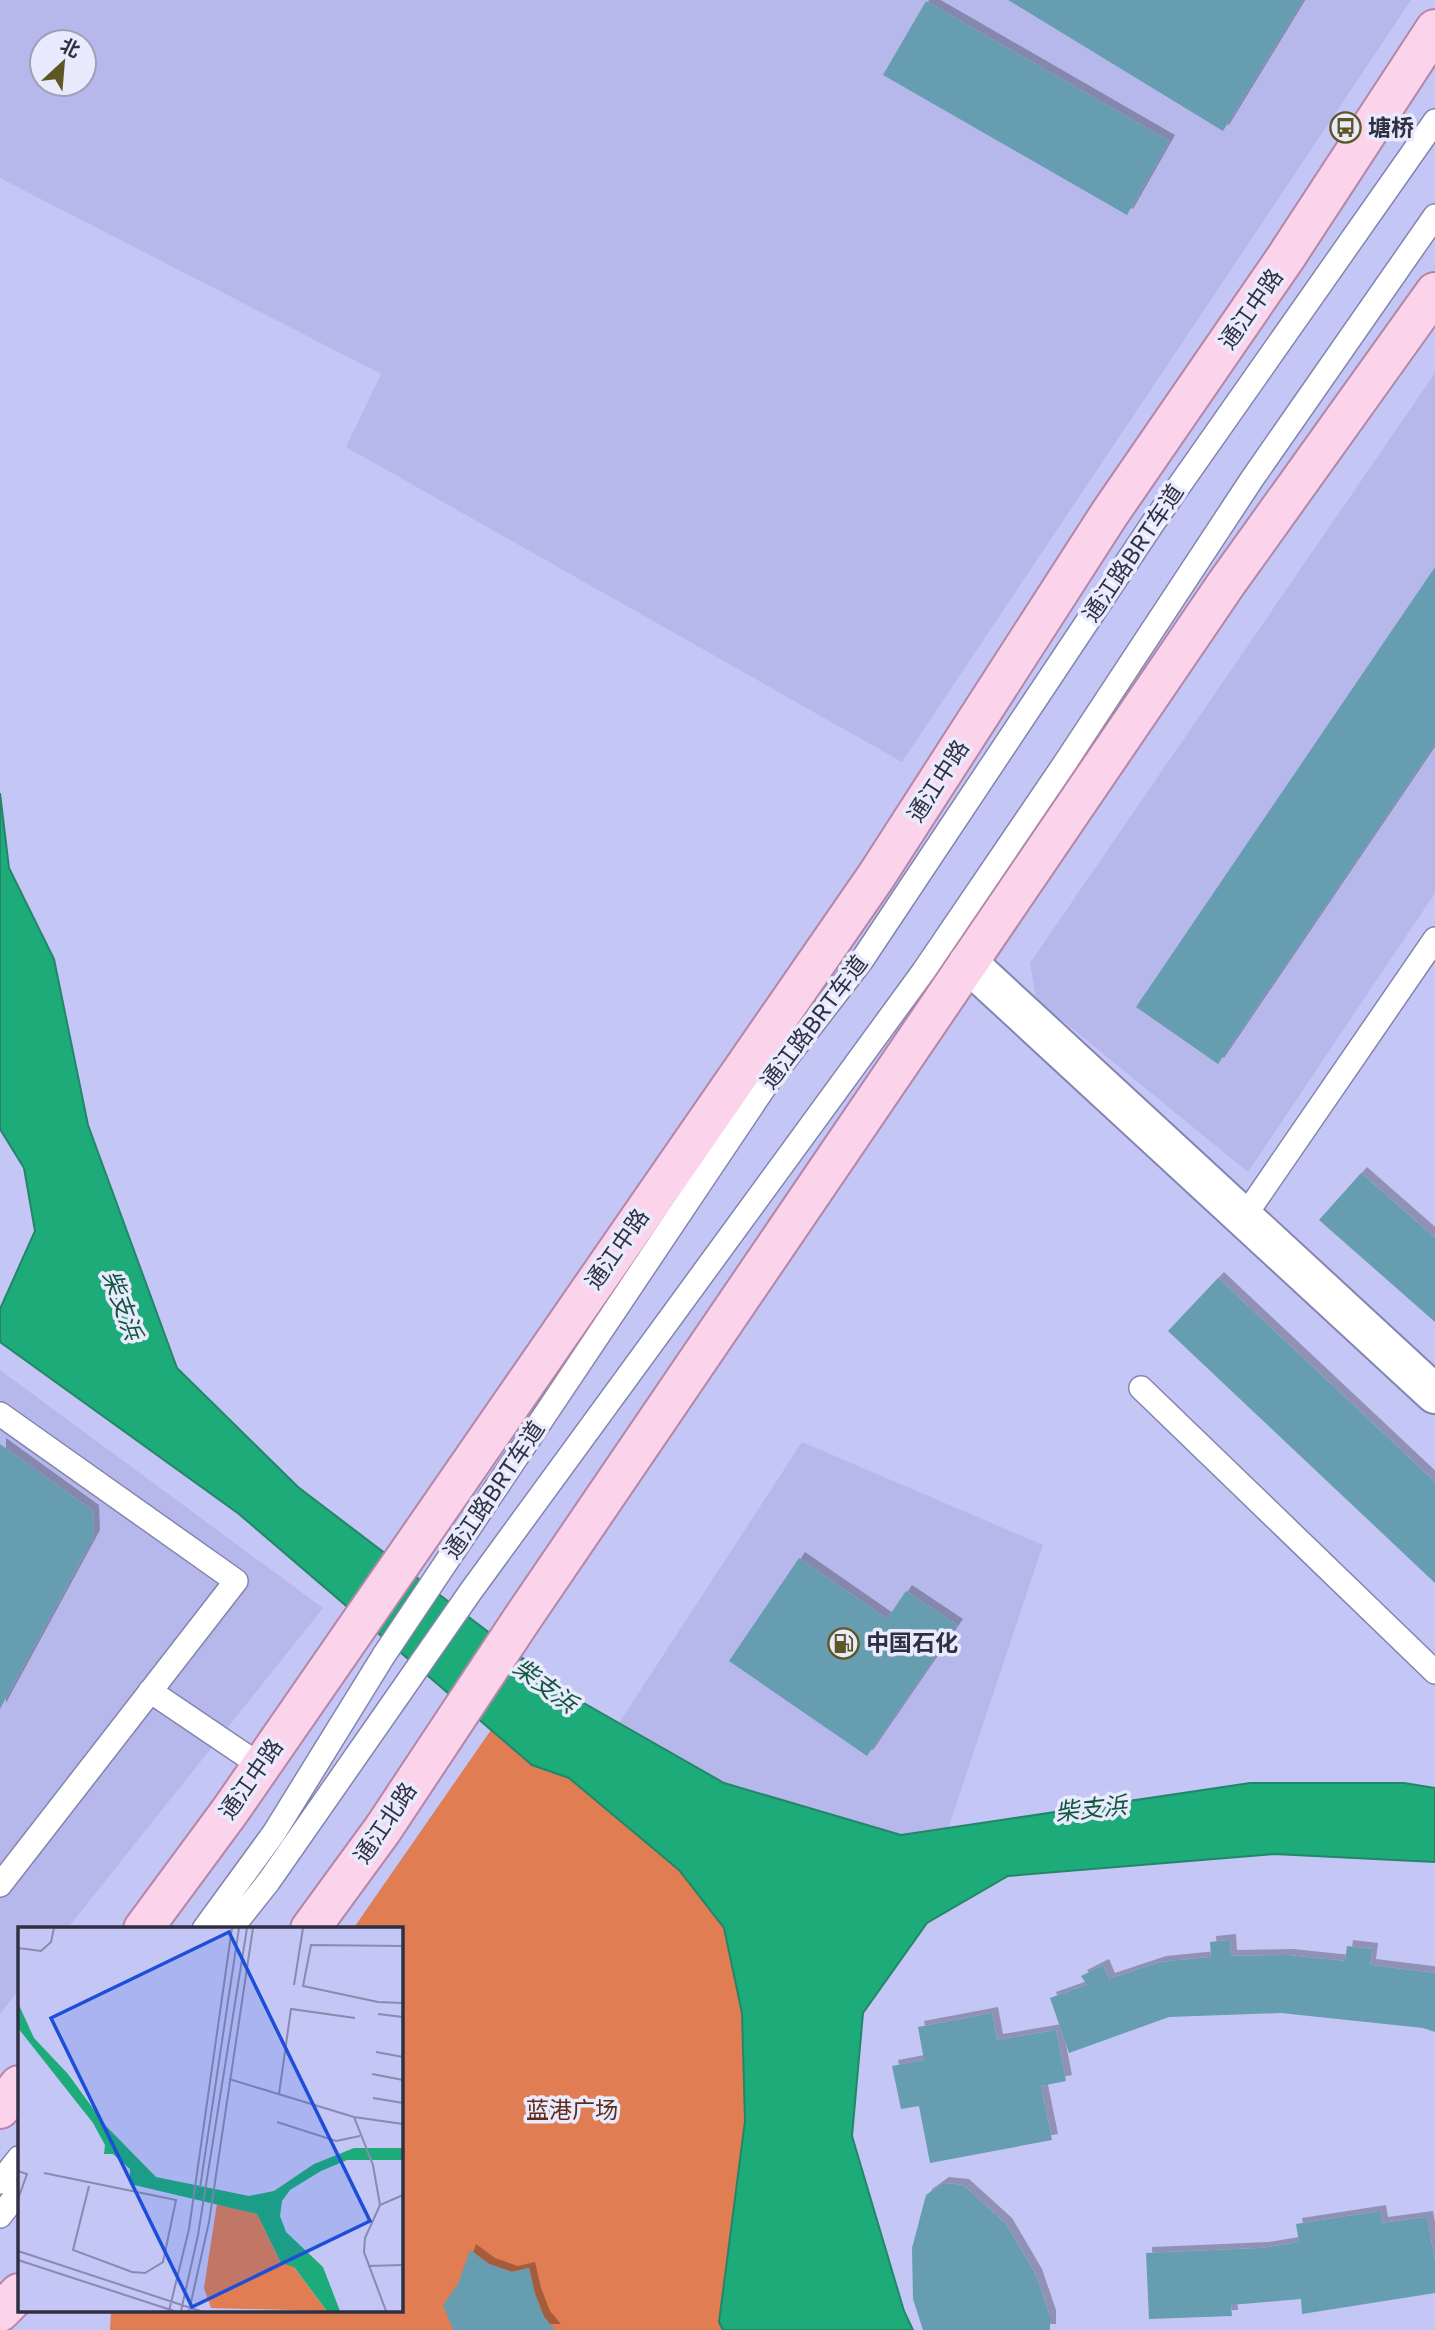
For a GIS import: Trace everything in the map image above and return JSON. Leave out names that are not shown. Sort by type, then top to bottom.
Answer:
[{"type":"main road","name":"通江中路","points":[[145,1927],[261,1766],[877,875],[1110,513],[1286,257],[1435,29]]},
{"type":"main road","points":[[968,963],[1226,584],[1435,292]]},
{"type":"main road","name":"通江北路","points":[[311,1927],[383,1829],[457,1715],[968,963]]},
{"type":"main road","points":[[0,2109],[18,2086]]},
{"type":"main road","points":[[0,2312],[18,2294]]},
{"type":"street","points":[[968,963],[1435,1394]]},
{"type":"lane","name":"通江路BRT车道","points":[[205,1927],[274,1833],[384,1655],[768,1082],[862,960],[1153,523],[1435,121]]},
{"type":"lane","name":"通江路BRT车道","points":[[233,1927],[269,1881],[471,1591],[923,972],[1065,763],[1252,479],[1435,216]]},
{"type":"lane","points":[[1244,1217],[1435,939]]},
{"type":"lane","points":[[1142,1388],[1435,1672]]},
{"type":"lane","points":[[0,1414],[236,1581],[0,1885]]},
{"type":"lane","points":[[150,1691],[261,1766]]},
{"type":"lane","points":[[0,2182],[18,2159]]},
{"type":"lane","points":[[0,2216],[18,2193]]},
{"type":"shaded area","points":[[0,0],[1411,0],[902,762],[346,447],[381,374],[0,178]]},
{"type":"shaded area","points":[[1435,373],[1435,893],[1248,1172],[1036,999],[1030,963]]},
{"type":"shaded area","points":[[0,1370],[323,1608],[69,1927],[18,1927],[18,1991],[0,2014]]},
{"type":"shaded area","points":[[802,1442],[1043,1545],[948,1829],[901,1835],[724,1783],[619,1723]]},
{"type":"green space","name":"蓝港广场","points":[[491,1730],[532,1765],[569,1778],[679,1870],[724,1928],[742,2013],[745,2121],[719,2322],[723,2330],[110,2330],[111,2312],[402,2312],[402,1927],[354,1927]]},
{"type":"water","name":"柴支浜","points":[[0,793],[9,868],[54,959],[88,1125],[177,1368],[298,1487],[575,1698],[724,1783],[901,1835],[1250,1783],[1404,1783],[1435,1788],[1435,1862],[1274,1854],[1008,1876],[927,1923],[863,2013],[852,2136],[904,2311],[913,2330],[723,2330],[719,2322],[745,2121],[742,2013],[724,1928],[679,1870],[569,1778],[532,1765],[239,1514],[0,1342],[0,1309],[35,1231],[24,1168],[0,1129]]},
{"type":"building","points":[[1008,0],[1303,0],[1223,131]]},
{"type":"building","points":[[926,1],[1169,141],[1127,215],[883,75]]},
{"type":"building","points":[[1435,567],[1435,744],[1218,1064],[1136,1007]]},
{"type":"building","points":[[1361,1173],[1435,1238],[1435,1322],[1319,1220]]},
{"type":"building","points":[[1218,1278],[1435,1482],[1435,1583],[1168,1331]]},
{"type":"building","points":[[0,1444],[93,1511],[94,1536],[0,1709]]},
{"type":"building","name":"中国石化","points":[[799,1558],[887,1619],[906,1591],[957,1625],[867,1756],[729,1661]]},
{"type":"building","points":[[1230,1940],[1231,1956],[1287,1955],[1345,1961],[1347,1946],[1372,1949],[1370,1965],[1435,1973],[1435,2032],[1423,2028],[1281,2013],[1169,2017],[1069,2053],[1050,1998],[1087,1985],[1081,1976],[1103,1965],[1109,1979],[1160,1962],[1211,1957],[1210,1942]]},
{"type":"building","points":[[992,2013],[997,2040],[1056,2030],[1066,2081],[1041,2086],[1052,2140],[930,2163],[919,2106],[901,2109],[892,2066],[924,2060],[918,2027]]},
{"type":"building","points":[[943,2183],[963,2185],[1006,2224],[1036,2275],[1050,2316],[1050,2330],[923,2330],[913,2299],[912,2248],[926,2195]]},
{"type":"building","points":[[1380,2211],[1382,2223],[1427,2217],[1435,2262],[1435,2293],[1302,2314],[1301,2299],[1231,2305],[1232,2316],[1149,2319],[1146,2253],[1263,2248],[1299,2242],[1296,2224]]},
{"type":"building","points":[[470,2250],[489,2264],[512,2272],[529,2268],[544,2317],[555,2330],[453,2330],[443,2305],[458,2284]]},
{"type":"place","name":"塘桥","points":[[1345,128]]},
{"type":"place","name":"中国石化","points":[[843,1643]]}]
